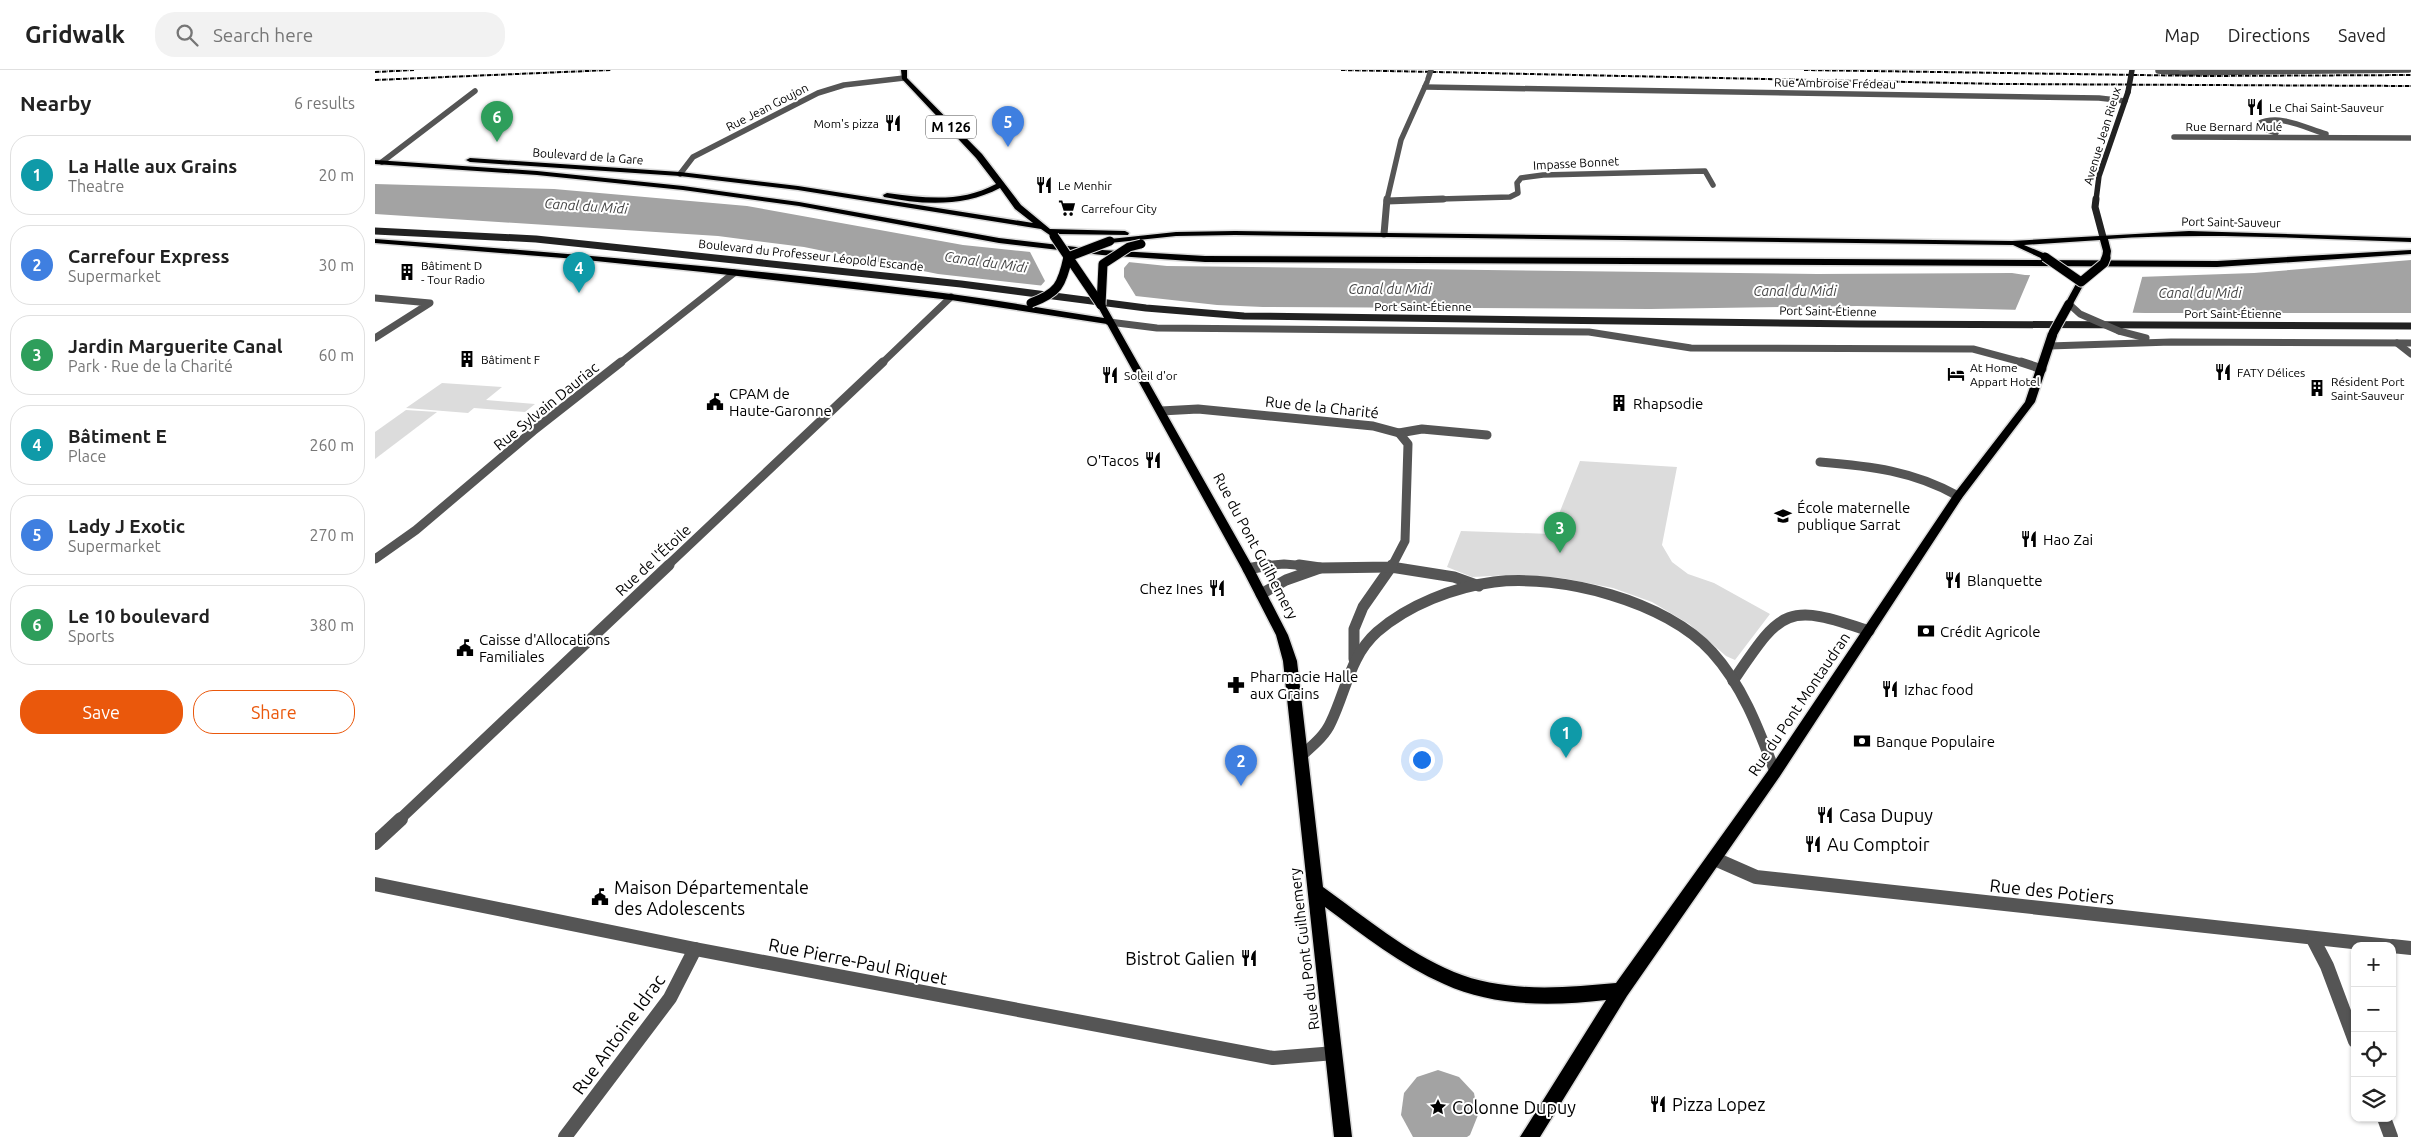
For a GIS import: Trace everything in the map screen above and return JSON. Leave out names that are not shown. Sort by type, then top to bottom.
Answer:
[{"type":"main road","name":"Avenue Jean Rieux","points":[[2103,237],[2095,207],[2099,176],[2125,102],[2132,70]]},
{"type":"main road","name":"M 126","points":[[904,74],[979,156],[1018,206],[1041,227]]},
{"type":"main road","name":"Boulevard de la Gare","points":[[382,162],[491,160],[680,174],[798,188],[1041,227]]},
{"type":"main road","points":[[382,162],[469,167],[708,191],[819,207],[932,229],[1022,242],[1167,257],[1375,260],[2217,264],[2411,252]]},
{"type":"main road","name":"Boulevard de la Gare","points":[[798,188],[814,186],[951,202],[972,198],[1000,185]]},
{"type":"main road","points":[[1041,227],[1052,233],[1384,234],[2013,243],[2057,242],[2103,237]]},
{"type":"main road","name":"Boulevard du Professeur Léopold Escande","points":[[375,231],[536,239],[951,283],[1146,308],[1244,316]]},
{"type":"main road","name":"Rue du Pont Guilhemery","points":[[1052,233],[1101,305],[1248,569],[1282,635],[1290,661],[1343,1137]]},
{"type":"main road","name":"Port Saint-Sauveur","points":[[2103,237],[2189,233],[2411,240]]},
{"type":"main road","name":"Port Saint-Sauveur","points":[[2358,238],[2377,233],[2411,233]]},
{"type":"main road","points":[[1013,308],[1047,298],[1059,289],[1068,257],[1111,241],[1176,234]]},
{"type":"main road","points":[[1101,305],[1103,264],[1129,247],[1176,234]]},
{"type":"main road","name":"Rue du Pont Montaudran","points":[[1529,1137],[1584,1052],[1621,990],[1775,772],[1957,496],[2029,402],[2053,333],[2081,282],[2104,263],[2107,251],[2103,237]]},
{"type":"main road","name":"Boulevard du Professeur Léopold Escande","points":[[375,241],[576,256],[734,273],[951,297],[1109,322]]},
{"type":"main road","points":[[2013,243],[2045,257],[2081,282]]},
{"type":"main road","name":"Port Saint-Étienne","points":[[1244,316],[1860,324],[2411,326]]},
{"type":"main road","points":[[1316,891],[1430,969],[1465,985],[1528,997],[1621,990]]},
{"type":"street","points":[[1384,234],[1387,201],[1401,140],[1431,70]]},
{"type":"street","points":[[2157,71],[2191,73],[2409,70]]},
{"type":"street","name":"Rue Jean Goujon","points":[[680,174],[693,157],[818,93],[844,85],[904,74]]},
{"type":"street","name":"Rue Ambroise Frédeau","points":[[1425,87],[2099,98],[2125,102]]},
{"type":"street","points":[[382,162],[475,91]]},
{"type":"street","name":"Rue Bernard Mulé","points":[[2295,136],[2270,132],[2258,124],[2261,121],[2281,120],[2324,134],[2346,137]]},
{"type":"street","name":"Rue Bernard Mulé","points":[[2173,137],[2295,136],[2411,138]]},
{"type":"street","name":"Impasse Bonnet","points":[[1387,201],[1510,197],[1518,193],[1517,183],[1521,178],[1543,175],[1705,171],[1713,185]]},
{"type":"street","name":"Rue Sylvain Dauriac","points":[[375,559],[416,530],[533,431],[734,273]]},
{"type":"street","name":"Rue de l'Étoile","points":[[375,843],[951,297]]},
{"type":"street","points":[[375,298],[430,303],[375,338]]},
{"type":"street","points":[[2069,304],[2080,314],[2119,332],[2171,342]]},
{"type":"street","name":"Port Saint-Étienne","points":[[1109,322],[1157,328],[1589,332],[1691,348],[1973,349],[2006,356],[2042,369]]},
{"type":"street","points":[[2049,346],[2171,342],[2411,343]]},
{"type":"street","points":[[2397,343],[2411,354]]},
{"type":"street","name":"Rue de la Charité","points":[[1161,411],[1207,410],[1373,426],[1399,433]]},
{"type":"street","points":[[1399,433],[1422,430],[1487,435]]},
{"type":"street","points":[[1301,756],[1331,724],[1354,659],[1354,630],[1363,607],[1391,567],[1405,541],[1408,444],[1399,433]]},
{"type":"street","points":[[1819,462],[1904,470],[1942,486],[1957,496]]},
{"type":"street","points":[[1248,569],[1273,562],[1320,568],[1391,567],[1454,577],[1479,586]]},
{"type":"street","points":[[1261,594],[1286,580],[1320,568]]},
{"type":"street","points":[[1354,659],[1377,633],[1409,610],[1479,586],[1494,582],[1528,582],[1581,587],[1657,612],[1696,637],[1723,665],[1747,700],[1775,772]]},
{"type":"street","points":[[1733,681],[1774,625],[1791,615],[1813,615],[1836,619],[1869,631]]},
{"type":"street","name":"Rue des Potiers","points":[[1715,859],[1756,877],[2351,942]]},
{"type":"street","name":"Rue Pierre-Paul Riquet","points":[[375,884],[695,949],[1273,1058],[1335,1052]]},
{"type":"street","points":[[2313,939],[2327,966],[2352,1032]]},
{"type":"street","points":[[2396,946],[2411,948]]},
{"type":"street","name":"Rue Antoine Idrac","points":[[565,1137],[670,998],[695,949]]},
{"type":"street","points":[[2385,1122],[2391,1137]]},
{"type":"shaded area","points":[[442,383],[502,387],[486,400],[535,404],[525,412],[474,408],[468,413],[406,408]]},
{"type":"shaded area","points":[[406,410],[437,412],[375,459],[375,432]]},
{"type":"shaded area","points":[[1580,461],[1677,467],[1662,545],[1672,562],[1688,574],[1714,583],[1770,614],[1735,660],[1726,656],[1689,624],[1652,602],[1613,588],[1562,578],[1511,575],[1472,577],[1447,567],[1461,531],[1551,534]]},
{"type":"water","name":"Canal du Midi","points":[[375,184],[554,189],[747,206],[963,245],[1167,266],[1817,274],[2012,273],[2025,275],[2138,277],[2254,273],[2411,260],[2411,313],[2145,313],[1857,306],[1650,309],[1263,307],[1217,305],[938,274],[804,247],[718,236],[375,214]]},
{"type":"water","points":[[1438,1070],[1459,1077],[1474,1093],[1478,1115],[1470,1135],[1467,1137],[1413,1137],[1401,1115],[1404,1093],[1417,1077]]},
{"type":"pier","points":[[1029,250],[1130,261],[1124,268],[1124,277],[1137,298],[1039,288],[1045,281]]},
{"type":"pier","points":[[2031,273],[2143,274],[2132,315],[2014,313]]},
{"type":"railway","points":[[375,72],[414,70]]},
{"type":"railway","points":[[375,80],[611,70]]},
{"type":"railway","points":[[1341,70],[2002,84],[2411,86]]},
{"type":"railway","points":[[1804,70],[2205,76],[2411,75]]},
{"type":"place","name":"Le Chai Saint-Sauveur","points":[[2255,107]]},
{"type":"place","name":"Mom's pizza","points":[[893,123]]},
{"type":"place","name":"Le 10 boulevard","points":[[497,142]]},
{"type":"place","name":"Lady J Exotic","points":[[1008,147]]},
{"type":"place","name":"Le Menhir","points":[[1044,185]]},
{"type":"place","name":"Carrefour City","points":[[1067,208]]},
{"type":"place","name":"Bâtiment D - Tour Radio","points":[[407,272]]},
{"type":"place","name":"Bâtiment E","points":[[579,293]]},
{"type":"place","name":"Bâtiment F","points":[[467,359]]},
{"type":"place","name":"FATY Délices","points":[[2223,372]]},
{"type":"place","name":"At Home Appart Hotel","points":[[1956,374]]},
{"type":"place","name":"Soleil d'or","points":[[1110,375]]},
{"type":"place","name":"Résident Port Saint-Sauveur","points":[[2317,388]]},
{"type":"place","name":"CPAM de Haute-Garonne","points":[[715,402]]},
{"type":"place","name":"Rhapsodie","points":[[1619,403]]},
{"type":"place","name":"O'Tacos","points":[[1153,460]]},
{"type":"place","name":"École maternelle publique Sarrat","points":[[1783,516]]},
{"type":"place","name":"Hao Zai","points":[[2029,539]]},
{"type":"place","name":"Jardin Marguerite Canal","points":[[1560,553]]},
{"type":"place","name":"Blanquette","points":[[1953,580]]},
{"type":"place","name":"Chez Ines","points":[[1217,588]]},
{"type":"place","name":"Crédit Agricole","points":[[1926,631]]},
{"type":"place","name":"Caisse d'Allocations Familiales","points":[[465,648]]},
{"type":"place","name":"Pharmacie Halle aux Grains","points":[[1236,685]]},
{"type":"place","name":"Izhac food","points":[[1890,689]]},
{"type":"place","name":"Banque Populaire","points":[[1862,741]]},
{"type":"place","name":"La Halle aux Grains","points":[[1566,758]]},
{"type":"place","name":"Carrefour Express","points":[[1241,786]]},
{"type":"place","name":"Casa Dupuy","points":[[1825,815]]},
{"type":"place","name":"Au Comptoir","points":[[1813,844]]},
{"type":"place","name":"Maison Départementale des Adolescents","points":[[600,897]]},
{"type":"place","name":"Bistrot Galien","points":[[1249,958]]},
{"type":"place","name":"Pizza Lopez","points":[[1658,1104]]},
{"type":"place","name":"Colonne Dupuy","points":[[1438,1107]]}]
